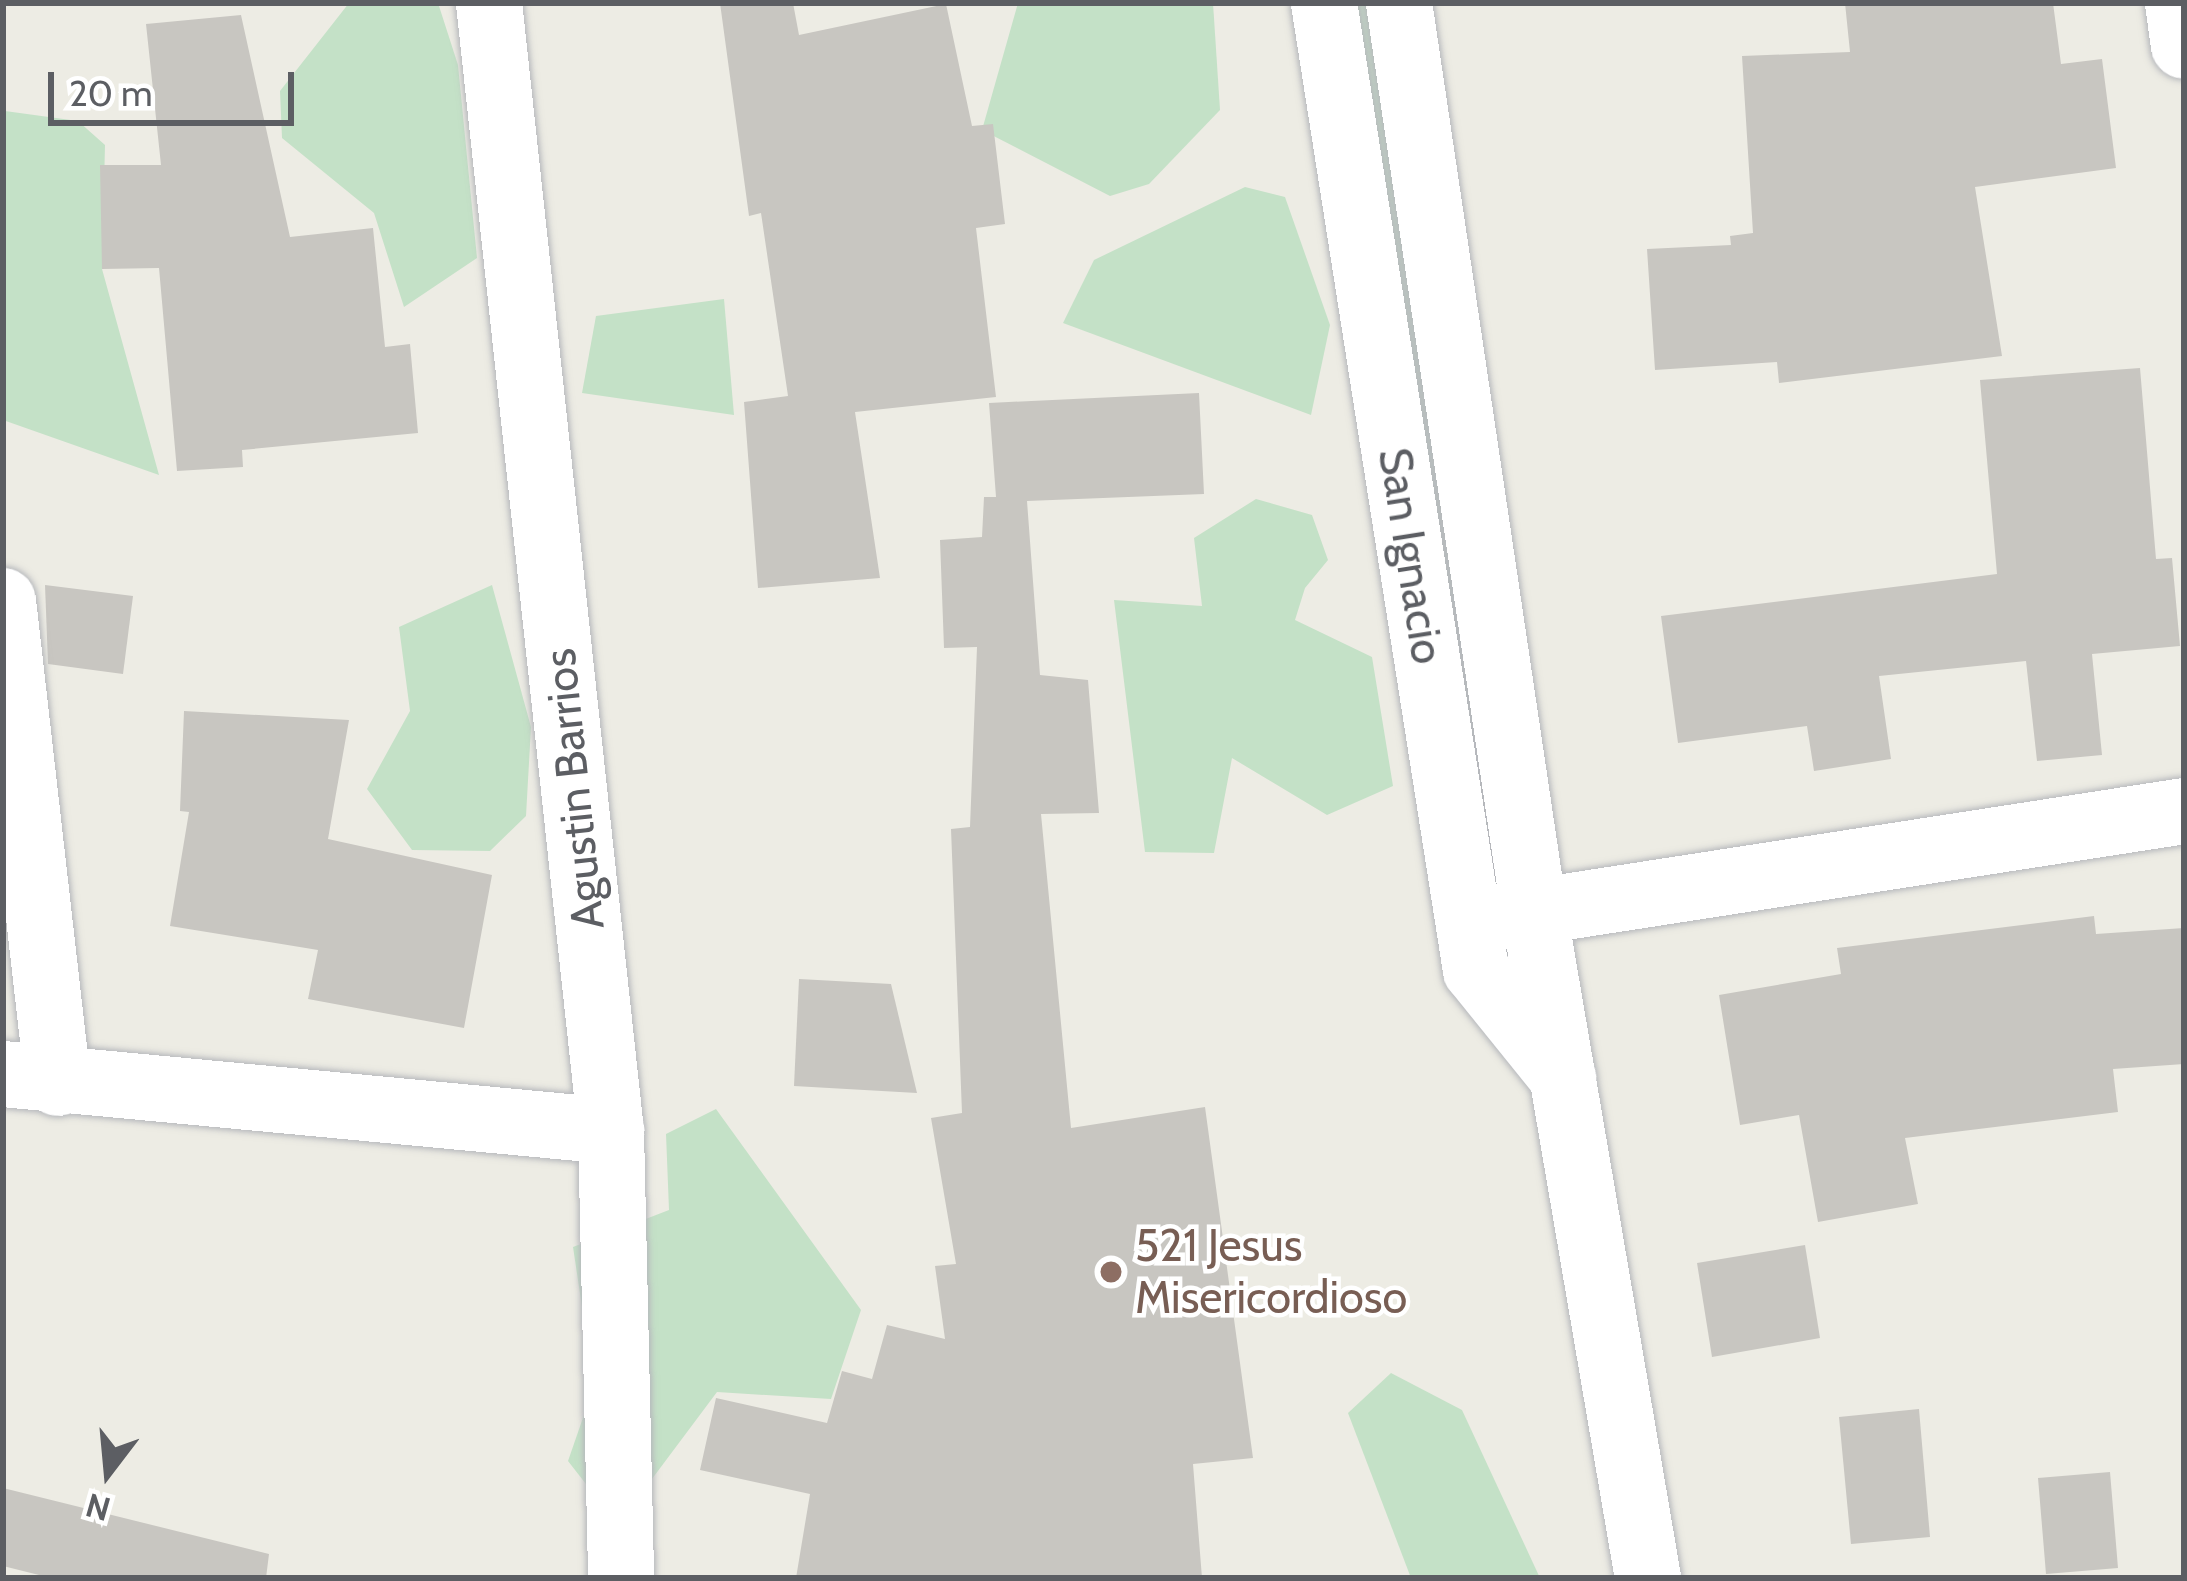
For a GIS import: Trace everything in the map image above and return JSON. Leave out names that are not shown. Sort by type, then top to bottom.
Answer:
[{"type":"street","name":"Agustin Barrios","points":[[489,3],[611,1131],[621,1578]]},
{"type":"street","name":"San Ignacio","points":[[1324,3],[1476,970],[1495,1002],[1564,1080]]},
{"type":"street","name":"San Ignacio","points":[[1399,3],[1534,910],[1648,1578]]},
{"type":"street","points":[[2178,3],[2184,46]]},
{"type":"street","points":[[3,602],[31,1079],[611,1131]]},
{"type":"street","points":[[1469,923],[2184,811]]},
{"type":"green space","points":[[349,3],[439,6],[458,65],[477,258],[404,307],[374,213],[282,138],[280,91]]},
{"type":"green space","points":[[1018,3],[1213,3],[1220,110],[1149,184],[1110,196],[982,130]]},
{"type":"green space","points":[[1357,3],[1376,3],[1497,858],[1484,852]]},
{"type":"green space","points":[[5,111],[78,121],[105,145],[102,269],[159,475],[3,420]]},
{"type":"green space","points":[[1245,187],[1285,197],[1330,325],[1311,415],[1063,323],[1094,260]]},
{"type":"green space","points":[[724,299],[734,415],[582,393],[596,316]]},
{"type":"green space","points":[[1256,499],[1312,515],[1328,560],[1305,588],[1295,620],[1372,657],[1393,786],[1327,815],[1232,758],[1214,853],[1145,852],[1114,600],[1202,606],[1194,538]]},
{"type":"green space","points":[[492,585],[531,727],[526,816],[490,851],[412,850],[367,789],[410,711],[399,627]]},
{"type":"green space","points":[[716,1109],[861,1310],[831,1399],[717,1392],[634,1503],[600,1502],[568,1461],[594,1386],[573,1247],[669,1210],[666,1134]]},
{"type":"green space","points":[[1391,1373],[1462,1410],[1540,1578],[1411,1578],[1348,1413]]},
{"type":"building","points":[[720,3],[793,3],[799,35],[946,4],[972,126],[993,124],[1005,224],[976,228],[996,397],[855,412],[880,578],[758,588],[744,402],[788,396],[761,213],[749,216]]},
{"type":"building","points":[[1845,3],[2053,3],[2061,64],[2102,59],[2116,168],[1975,187],[2002,356],[1779,383],[1777,362],[1655,370],[1647,249],[1731,245],[1730,236],[1753,233],[1742,56],[1850,52]]},
{"type":"building","points":[[241,15],[290,237],[373,228],[385,347],[410,344],[418,433],[242,450],[243,467],[177,471],[159,268],[102,269],[100,165],[161,165],[146,24]]},
{"type":"building","points":[[2140,368],[2156,559],[2172,558],[2180,646],[2092,654],[2102,755],[2037,761],[2026,661],[1879,676],[1891,759],[1814,771],[1807,726],[1678,743],[1661,616],[1997,574],[1980,380]]},
{"type":"building","points":[[1199,393],[1204,494],[1027,501],[1040,675],[1088,680],[1099,813],[1041,814],[1071,1128],[1205,1107],[1253,1458],[1193,1464],[1202,1578],[796,1578],[810,1494],[700,1470],[716,1398],[827,1423],[842,1371],[872,1379],[887,1325],[945,1339],[935,1266],[956,1264],[931,1118],[962,1113],[951,829],[970,827],[977,647],[944,648],[940,540],[982,537],[984,497],[996,497],[989,403]]},
{"type":"building","points":[[45,585],[133,596],[123,674],[48,664]]},
{"type":"building","points":[[184,711],[349,720],[328,839],[492,875],[464,1028],[308,999],[318,950],[170,926],[189,812],[180,811]]},
{"type":"building","points":[[2094,916],[2096,934],[2184,928],[2184,1064],[2113,1069],[2118,1112],[1905,1138],[1918,1204],[1818,1222],[1799,1115],[1740,1125],[1719,995],[1841,974],[1837,948]]},
{"type":"building","points":[[799,979],[891,984],[917,1093],[794,1086]]},
{"type":"building","points":[[1805,1245],[1820,1338],[1712,1357],[1697,1263]]},
{"type":"building","points":[[1919,1409],[1930,1537],[1851,1544],[1839,1417]]},
{"type":"building","points":[[2110,1472],[2118,1568],[2046,1574],[2038,1478]]},
{"type":"building","points":[[3,1488],[269,1554],[266,1578],[51,1578],[3,1566]]},
{"type":"place","name":"521 Jesus Misericordioso","points":[[1111,1272]]}]
